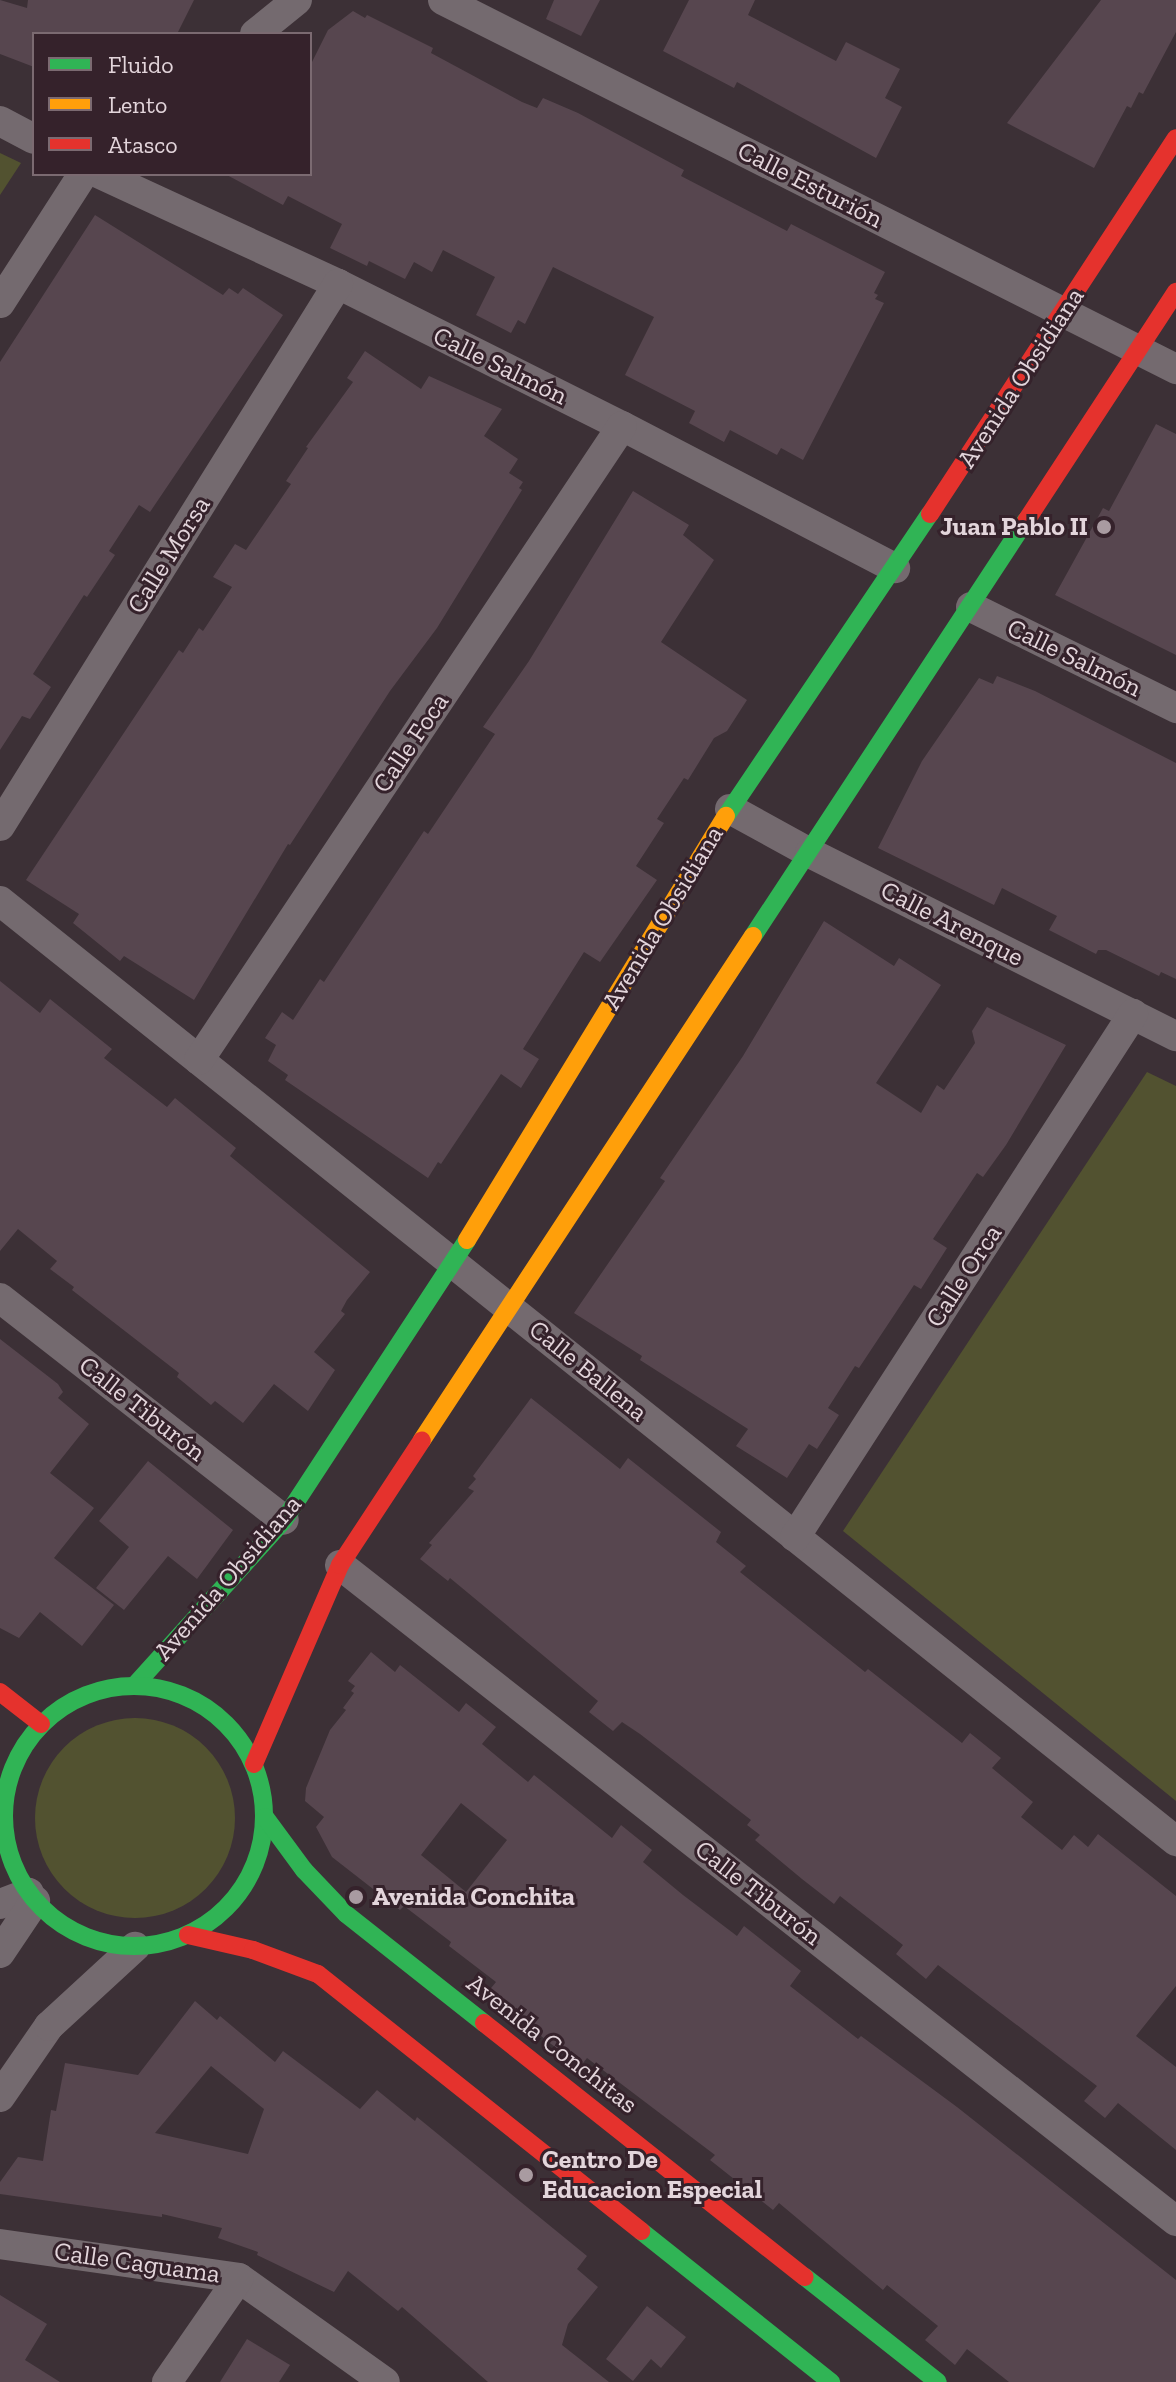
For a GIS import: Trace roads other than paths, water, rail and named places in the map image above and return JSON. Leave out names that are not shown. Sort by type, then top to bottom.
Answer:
[{"type":"street","points":[[257,32],[297,0]]},
{"type":"street","name":"Calle Esturión","points":[[443,0],[1176,369]]},
{"type":"street","points":[[0,121],[32,138]]},
{"type":"street","name":"Avenida Obsidiana","points":[[135,1685],[284,1520],[453,1263],[730,809],[1064,314],[1176,138]]},
{"type":"street","points":[[0,303],[82,176]]},
{"type":"street","name":"Calle Salmón","points":[[104,176],[338,284],[622,426],[895,568]]},
{"type":"street","name":"Calle Morsa","points":[[0,826],[338,284]]},
{"type":"street","points":[[254,1764],[340,1565],[1176,292]]},
{"type":"street","name":"Calle Foca","points":[[199,1060],[622,426]]},
{"type":"street","name":"Calle Salmón","points":[[971,607],[1176,708]]},
{"type":"street","name":"Calle Arenque","points":[[730,809],[810,853],[1176,1036]]},
{"type":"street","name":"Calle Ballena","points":[[0,901],[1176,1841]]},
{"type":"street","name":"Calle Orca","points":[[795,1537],[1133,1014]]},
{"type":"street","name":"Calle Tiburón","points":[[0,1298],[284,1520]]},
{"type":"street","name":"Calle Tiburón","points":[[340,1565],[1176,2221]]},
{"type":"street","points":[[135,1685],[172,1691],[206,1708],[235,1732],[254,1764],[265,1817],[256,1865],[229,1907],[188,1935],[135,1947],[97,1941],[63,1926],[32,1897],[11,1861],[3,1825],[6,1788],[19,1754],[41,1724],[69,1703],[100,1690],[135,1685]]},
{"type":"street","points":[[0,1692],[41,1724]]},
{"type":"street","name":"Avenida Conchitas","points":[[265,1817],[304,1870],[346,1914],[938,2382]]},
{"type":"street","points":[[0,1904],[32,1897]]},
{"type":"street","points":[[0,1953],[32,1897]]},
{"type":"street","points":[[188,1935],[253,1950],[318,1974],[831,2382]]},
{"type":"street","points":[[0,2097],[49,2026],[135,1947]]},
{"type":"street","name":"Calle Caguama","points":[[0,2244],[239,2278],[385,2382]]},
{"type":"street","points":[[167,2382],[239,2278]]},
{"type":"place","name":"Juan Pablo II","points":[[1104,527]]},
{"type":"place","name":"Avenida Conchita","points":[[356,1897]]},
{"type":"place","name":"Centro De Educacion Especial","points":[[526,2175]]}]
